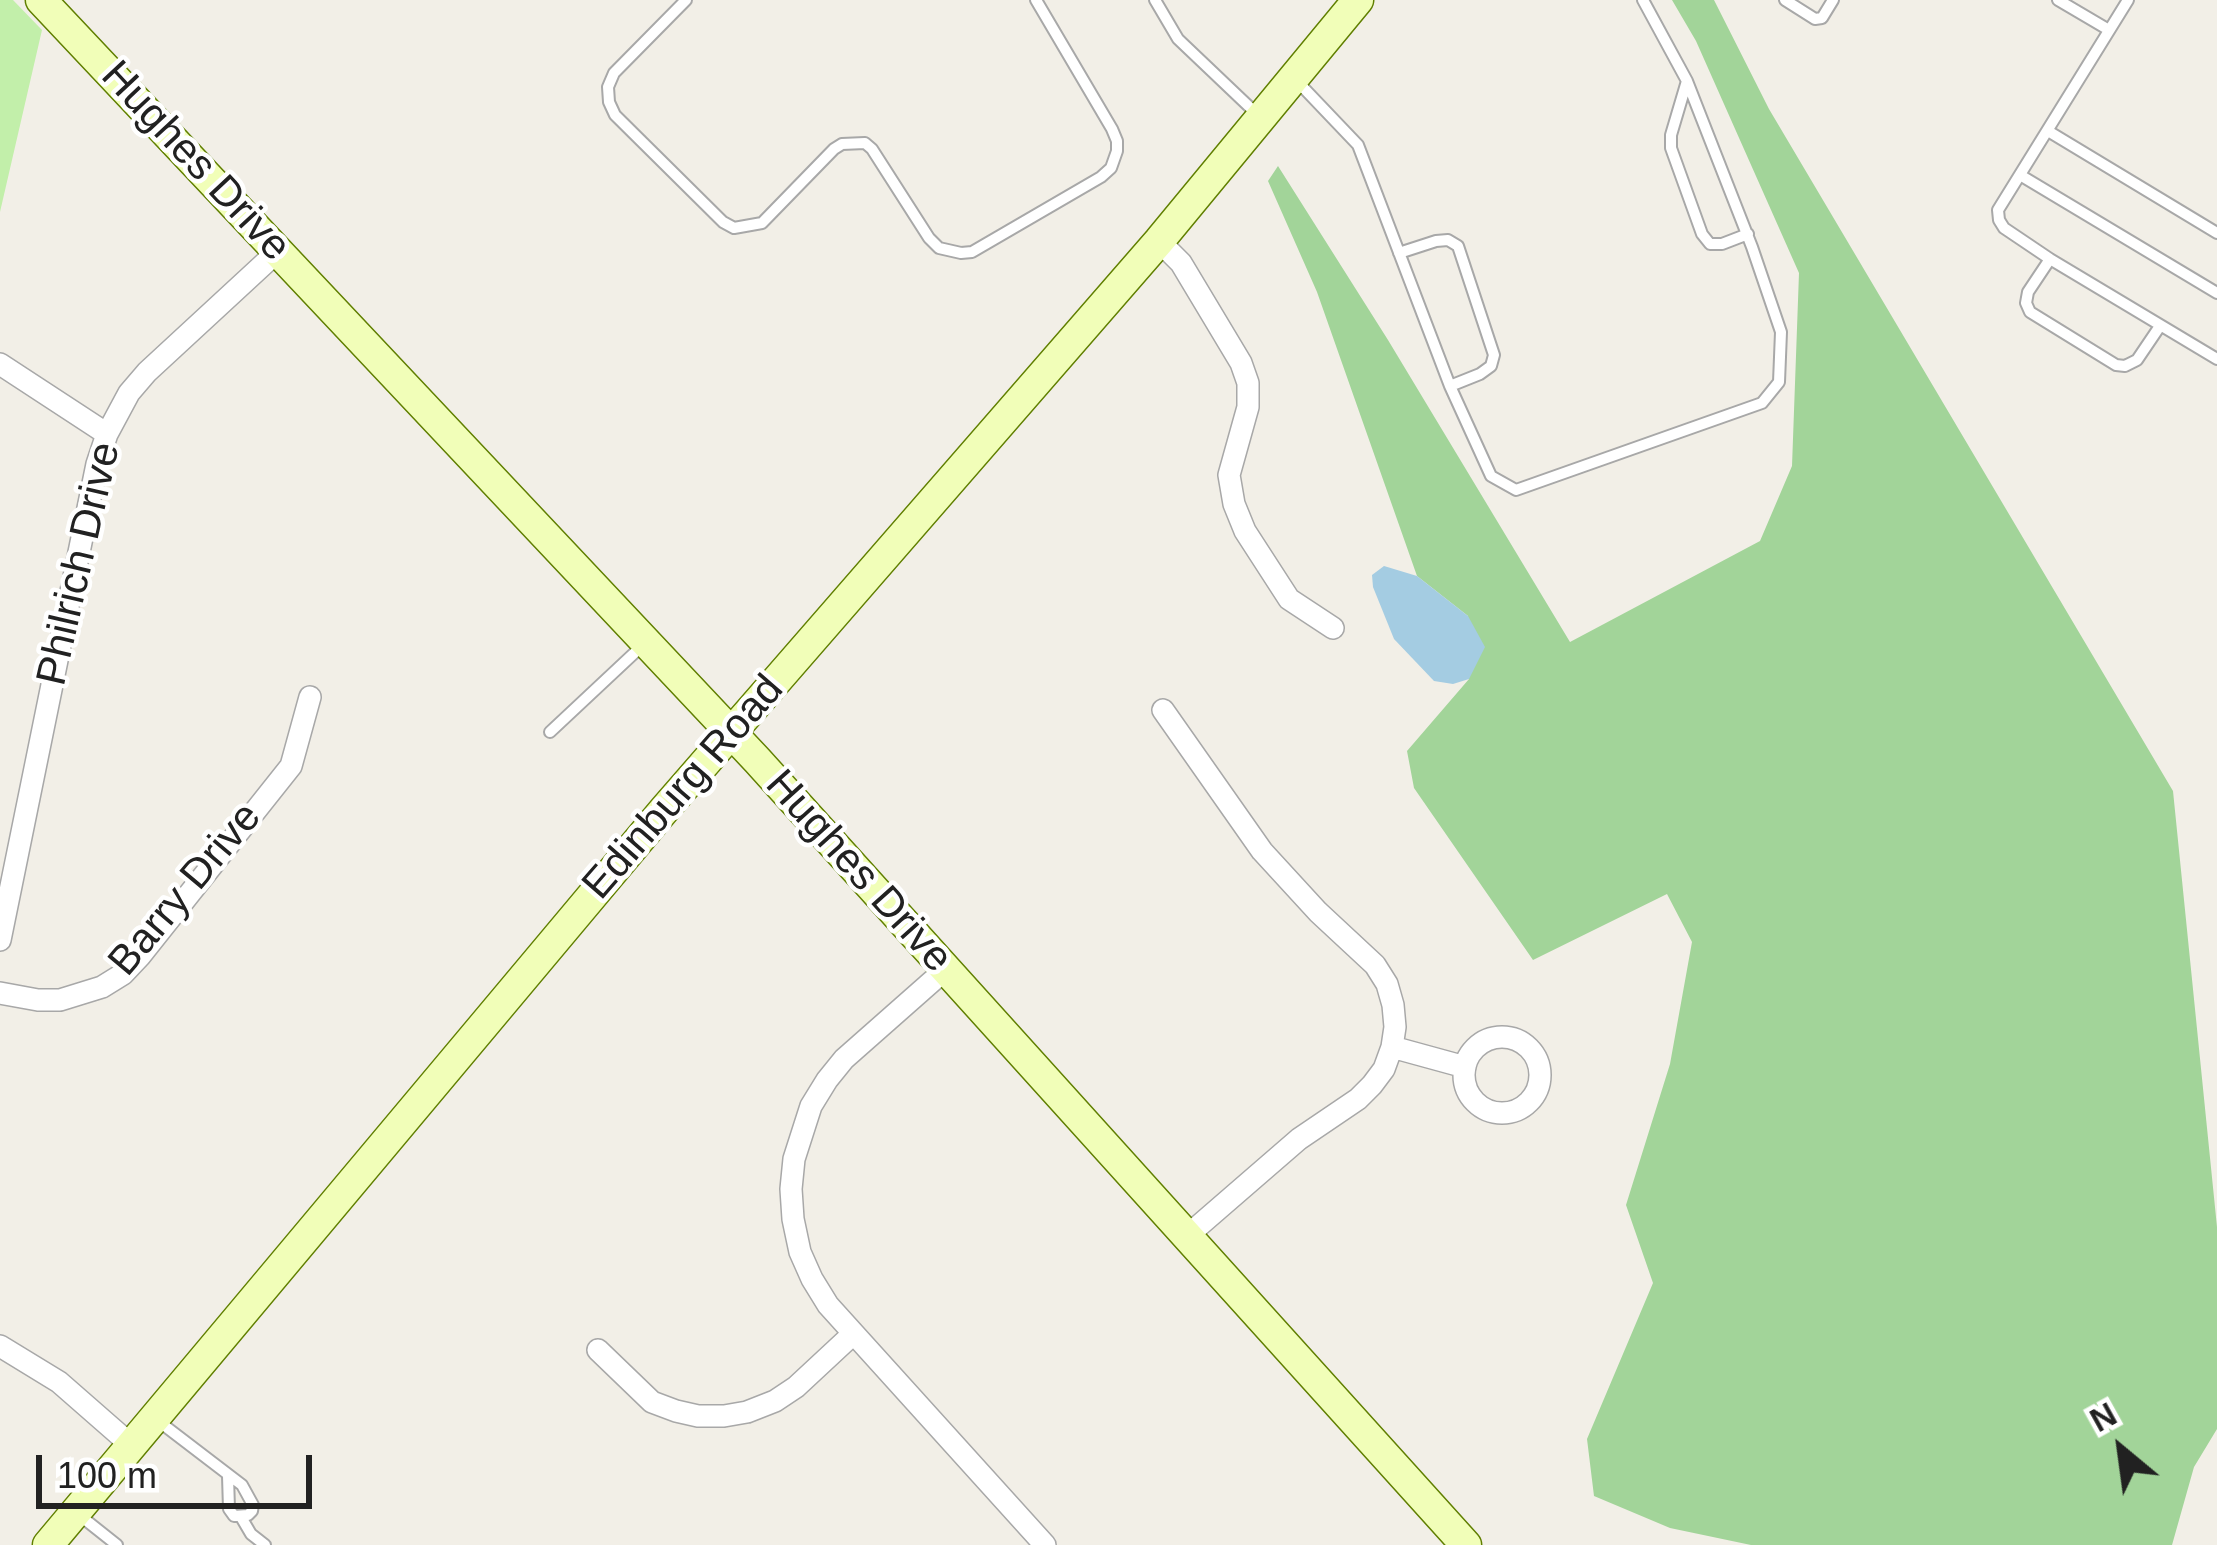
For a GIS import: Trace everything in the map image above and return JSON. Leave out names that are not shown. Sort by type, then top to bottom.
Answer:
[{"type":"street","name":"Hughes Drive","points":[[41,0],[730,733],[1466,1545]]},
{"type":"street","name":"Edinburg Road","points":[[48,1545],[730,733],[1159,241],[1358,0]]},
{"type":"street","name":"Edinburg Road","points":[[1328,38],[1368,0]]},
{"type":"street","points":[[1159,241],[1181,263],[1241,363],[1248,383],[1248,407],[1229,475],[1245,531],[1289,599],[1333,628]]},
{"type":"street","name":"Philrich Drive","points":[[0,940],[107,434],[147,371],[278,251]]},
{"type":"street","points":[[0,364],[107,434]]},
{"type":"street","name":"Barry Drive","points":[[0,993],[60,1000],[102,987],[123,974],[291,766],[310,697]]},
{"type":"street","points":[[1163,710],[1262,851],[1375,965],[1387,984],[1395,1027],[1384,1069],[1358,1100],[1299,1139],[1187,1236]]},
{"type":"street","points":[[946,969],[836,1070],[812,1106],[797,1145],[791,1189],[793,1219],[800,1252],[820,1292],[1045,1545]]},
{"type":"street","points":[[1392,1047],[1465,1067]]},
{"type":"street","points":[[598,1350],[652,1402],[698,1416],[724,1416],[747,1412],[786,1394],[853,1334]]},
{"type":"street","points":[[0,1346],[59,1382],[131,1445]]},
{"type":"lane","points":[[686,0],[614,73],[609,102],[615,116],[714,214],[734,228],[762,223],[834,149],[865,142],[929,238],[939,248],[961,253],[1101,177],[1111,168],[1117,151],[1112,129],[1036,0]]},
{"type":"lane","points":[[1155,0],[1178,39],[1260,117]]},
{"type":"lane","points":[[1294,78],[1358,145],[1450,386],[1491,476],[1516,490],[1762,403],[1779,382],[1781,332],[1748,234],[1687,81],[1642,0]]},
{"type":"lane","points":[[1785,0],[1815,19],[1822,18],[1833,0]]},
{"type":"lane","points":[[2058,0],[2110,30]]},
{"type":"lane","points":[[2128,0],[1998,210],[1999,220],[2050,259],[2217,359]]},
{"type":"lane","points":[[1687,81],[1670,148],[1702,234],[1709,244],[1748,234]]},
{"type":"lane","points":[[2048,131],[2217,233]]},
{"type":"lane","points":[[2020,175],[2217,293]]},
{"type":"lane","points":[[1399,253],[1448,240],[1457,247],[1494,355],[1491,366],[1480,374],[1450,386]]},
{"type":"lane","points":[[2050,259],[2026,303],[2030,312],[2081,344],[2125,366],[2137,360],[2160,326]]},
{"type":"lane","points":[[550,732],[645,643]]},
{"type":"lane","points":[[154,1418],[228,1476],[248,1492],[253,1511],[234,1516],[229,1509],[228,1476]]},
{"type":"lane","points":[[75,1512],[117,1545]]},
{"type":"lane","points":[[241,1517],[265,1545]]},
{"type":"green space","points":[[0,0],[13,0],[42,30],[0,212]]},
{"type":"green space","points":[[1672,0],[1714,0],[1769,109],[2173,791],[2217,1227],[2217,1429],[2194,1467],[2172,1545],[1751,1545],[1670,1528],[1594,1496],[1587,1439],[1653,1283],[1626,1205],[1670,1064],[1692,942],[1667,894],[1533,960],[1414,788],[1407,751],[1469,679],[1468,616],[1417,576],[1317,292],[1268,181],[1278,166],[1570,642],[1760,541],[1792,466],[1799,273],[1696,41]]},
{"type":"water","points":[[1384,566],[1417,576],[1468,616],[1485,647],[1469,679],[1453,684],[1434,681],[1394,639],[1373,587],[1372,575]]}]
